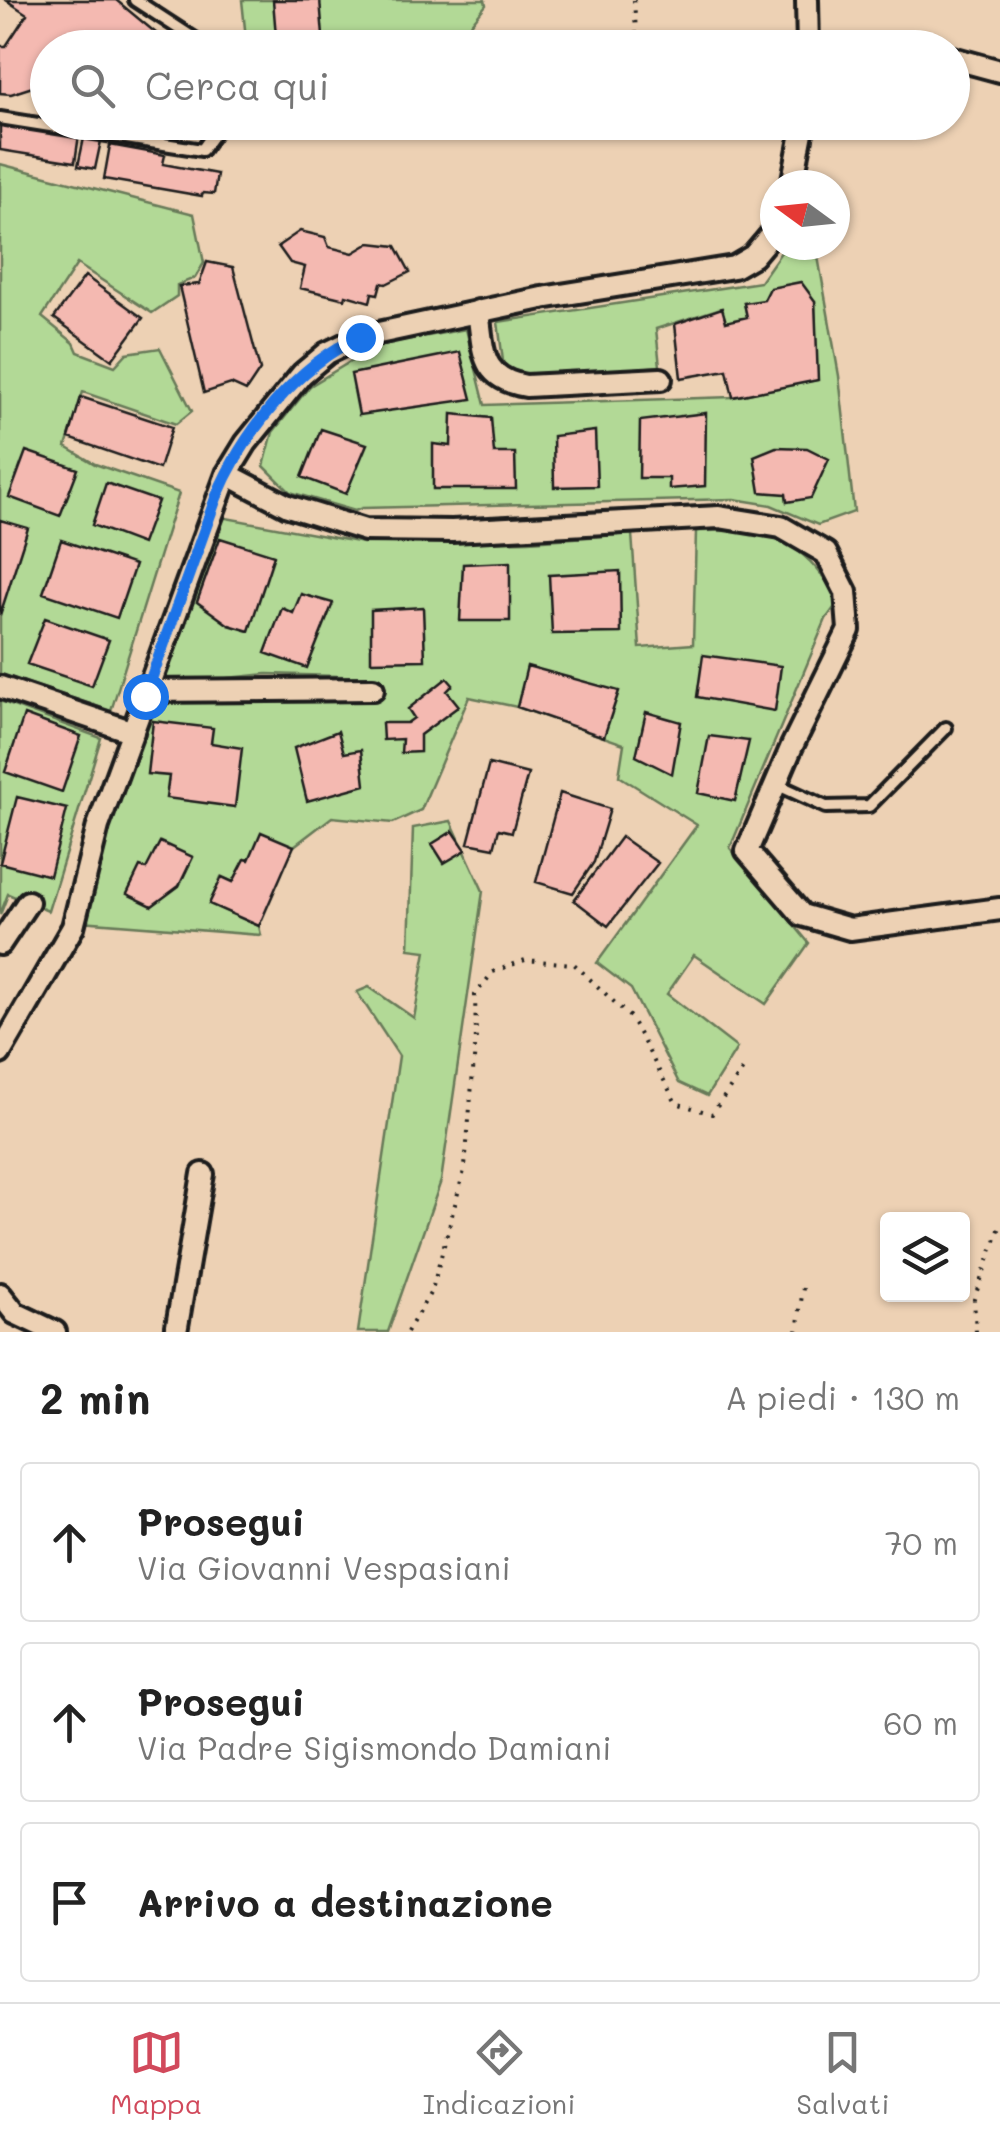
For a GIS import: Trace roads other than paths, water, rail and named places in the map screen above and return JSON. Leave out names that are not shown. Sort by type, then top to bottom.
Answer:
[{"type":"street","points":[[807,0],[808,30]]},
{"type":"street","points":[[970,63],[1000,71]]},
{"type":"street","points":[[795,170],[801,140]]},
{"type":"street","points":[[0,1053],[73,927],[98,826],[227,474],[290,387],[327,353],[370,333],[734,267],[760,249]]},
{"type":"street","points":[[478,311],[486,362],[506,382],[526,386],[661,379]]},
{"type":"street","points":[[227,474],[288,506],[366,530],[452,532],[719,517],[781,527],[826,553],[846,592],[849,630],[746,851],[802,915],[850,929],[1000,909]]},
{"type":"street","points":[[0,687],[133,732]]},
{"type":"street","points":[[147,691],[373,688]]},
{"type":"street","points":[[0,944],[28,902]]},
{"type":"street","points":[[176,1332],[203,1174]]},
{"type":"street","points":[[0,1294],[15,1312],[55,1332]]},
{"type":"lane","points":[[135,0],[180,30]]},
{"type":"lane","points":[[0,118],[30,123]]},
{"type":"lane","points":[[139,140],[202,150],[209,140]]},
{"type":"lane","points":[[776,784],[826,807],[870,806],[946,728]]}]
